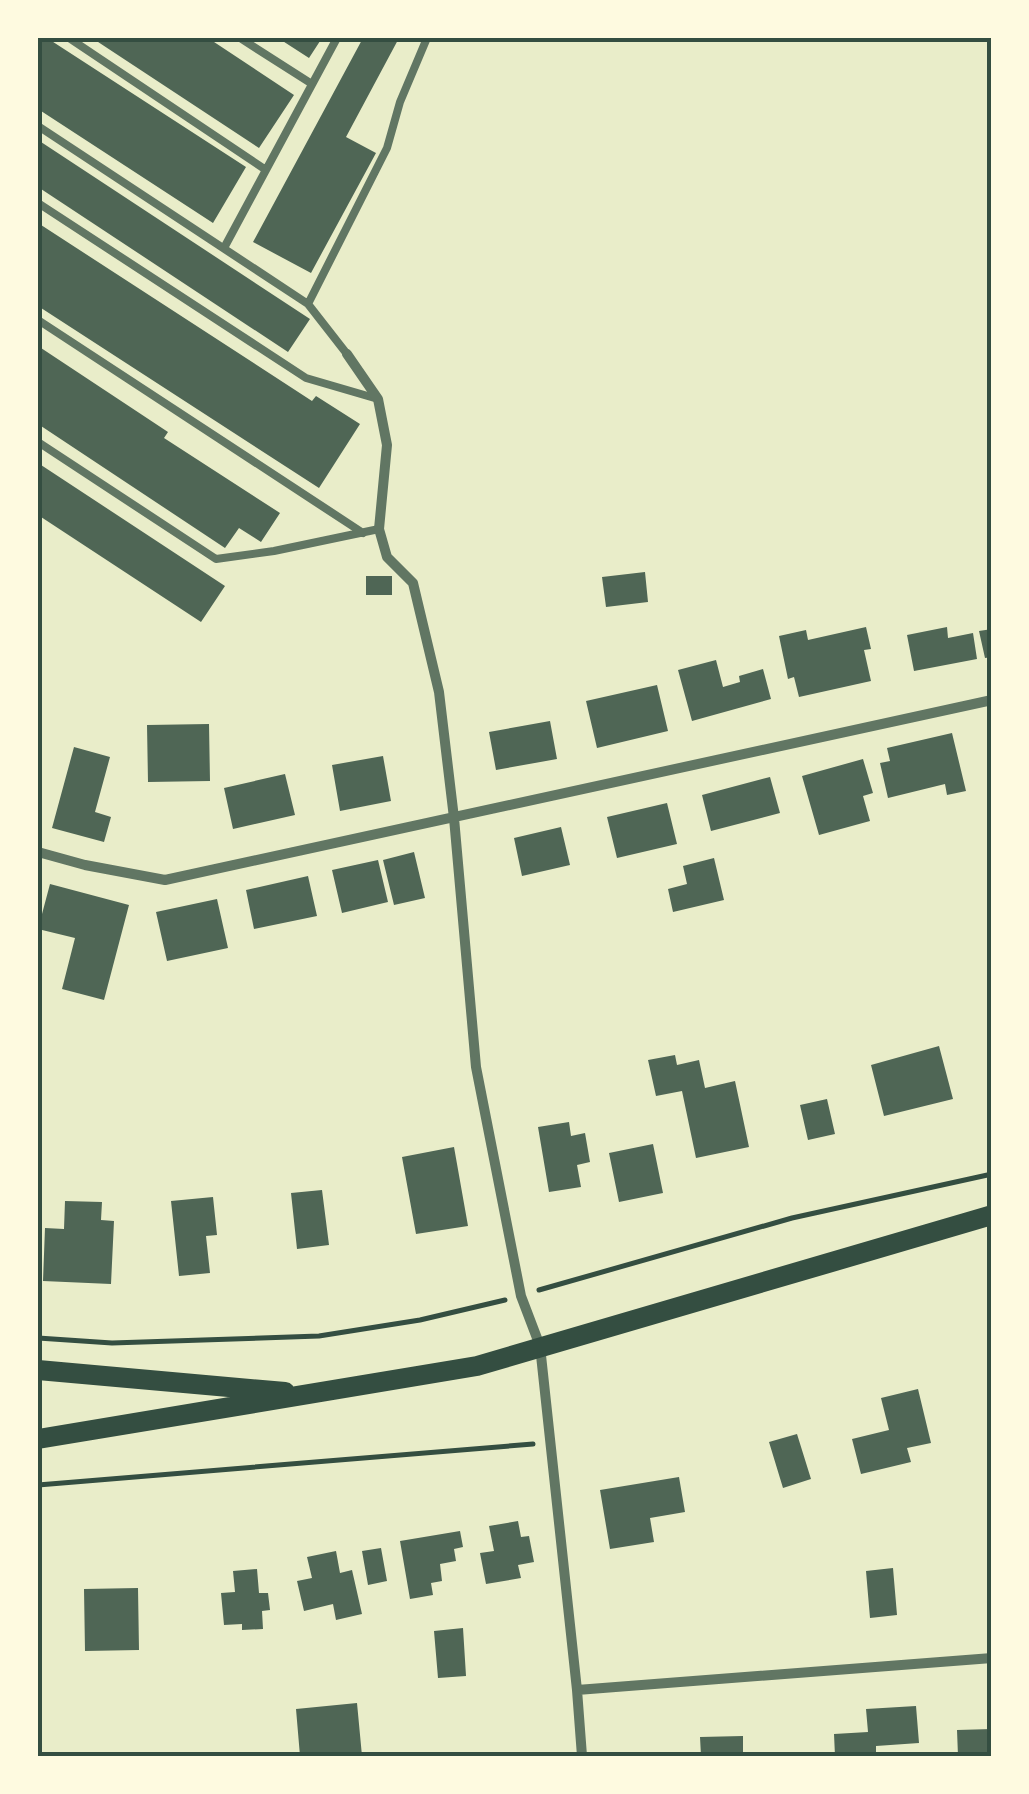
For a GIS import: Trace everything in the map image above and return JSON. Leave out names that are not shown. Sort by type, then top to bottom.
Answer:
[{"type":"main road","points":[[38,1439],[476,1366],[992,1215]]},
{"type":"main road","points":[[38,1370],[317,1395]]},
{"type":"street","points":[[347,354],[378,399],[387,445],[379,529],[387,557],[413,584],[439,692],[476,1068],[521,1296],[540,1346],[582,1756]]},
{"type":"street","points":[[38,852],[164,880],[992,700]]},
{"type":"street","points":[[578,1690],[992,1658]]},
{"type":"lane","points":[[69,38],[266,170]]},
{"type":"lane","points":[[240,38],[312,84]]},
{"type":"lane","points":[[224,248],[337,38]]},
{"type":"lane","points":[[308,304],[387,148],[400,102],[427,38]]},
{"type":"lane","points":[[38,126],[308,304],[347,354]]},
{"type":"lane","points":[[38,204],[306,378],[378,399]]},
{"type":"lane","points":[[38,320],[363,533]]},
{"type":"lane","points":[[38,442],[216,559],[379,529]]},
{"type":"path","points":[[38,1485],[550,1442]]},
{"type":"building","points":[[38,38],[47,38],[246,167],[213,223],[38,109]]},
{"type":"building","points":[[92,38],[208,38],[294,95],[259,148]]},
{"type":"building","points":[[278,38],[322,38],[309,58]]},
{"type":"building","points":[[363,38],[399,38],[346,137],[376,153],[311,273],[253,242]]},
{"type":"building","points":[[38,140],[310,319],[288,352],[38,187]]},
{"type":"building","points":[[38,223],[312,401],[316,396],[360,424],[319,488],[38,306]]},
{"type":"building","points":[[38,346],[168,432],[164,438],[280,513],[261,542],[239,528],[225,548],[38,424]]},
{"type":"building","points":[[38,463],[225,586],[201,622],[38,515]]},
{"type":"building","points":[[645,572],[648,602],[606,607],[602,577]]},
{"type":"building","points":[[366,576],[392,576],[392,595],[366,595]]},
{"type":"building","points":[[866,627],[871,649],[864,650],[871,681],[799,697],[794,677],[788,679],[779,636],[806,630],[808,640]]},
{"type":"building","points":[[947,627],[948,638],[973,633],[977,659],[914,671],[907,635]]},
{"type":"building","points":[[992,629],[992,657],[985,658],[979,631]]},
{"type":"building","points":[[716,660],[723,687],[740,682],[739,676],[763,669],[771,699],[692,721],[678,670]]},
{"type":"building","points":[[657,685],[668,731],[597,748],[586,701]]},
{"type":"building","points":[[550,721],[557,759],[496,770],[489,732]]},
{"type":"building","points":[[209,724],[210,781],[148,782],[147,725]]},
{"type":"building","points":[[952,733],[966,791],[947,795],[945,784],[888,798],[880,763],[890,761],[887,748]]},
{"type":"building","points":[[74,747],[110,757],[95,812],[111,817],[104,842],[52,828]]},
{"type":"building","points":[[383,756],[391,801],[340,811],[332,765]]},
{"type":"building","points":[[863,759],[873,793],[863,796],[870,821],[819,835],[802,776]]},
{"type":"building","points":[[285,774],[295,815],[233,829],[224,788]]},
{"type":"building","points":[[770,777],[780,813],[711,831],[702,795]]},
{"type":"building","points":[[667,803],[677,844],[617,858],[607,817]]},
{"type":"building","points":[[561,827],[570,865],[522,876],[514,838]]},
{"type":"building","points":[[414,852],[425,898],[394,905],[383,860]]},
{"type":"building","points":[[714,858],[724,900],[673,912],[668,889],[687,884],[683,866]]},
{"type":"building","points":[[378,860],[388,902],[342,913],[332,870]]},
{"type":"building","points":[[308,876],[317,916],[254,929],[246,890]]},
{"type":"building","points":[[50,884],[129,905],[104,1000],[62,989],[75,938],[38,929]]},
{"type":"building","points":[[217,899],[228,948],[167,961],[156,912]]},
{"type":"building","points":[[939,1046],[953,1099],[884,1116],[871,1065]]},
{"type":"building","points":[[675,1055],[677,1065],[699,1060],[705,1088],[735,1081],[749,1147],[696,1158],[682,1091],[656,1096],[648,1060]]},
{"type":"building","points":[[827,1099],[835,1134],[808,1140],[800,1105]]},
{"type":"building","points":[[569,1122],[571,1136],[585,1133],[590,1162],[577,1165],[581,1187],[549,1192],[538,1127]]},
{"type":"building","points":[[653,1144],[663,1193],[619,1202],[609,1153]]},
{"type":"building","points":[[454,1147],[468,1226],[416,1234],[402,1157]]},
{"type":"building","points":[[322,1190],[329,1245],[297,1249],[291,1193]]},
{"type":"building","points":[[213,1197],[217,1235],[206,1236],[210,1273],[179,1276],[171,1201]]},
{"type":"building","points":[[65,1201],[102,1202],[101,1220],[114,1221],[111,1284],[43,1281],[45,1228],[64,1229]]},
{"type":"building","points":[[918,1389],[931,1443],[907,1448],[911,1462],[861,1474],[852,1439],[889,1430],[881,1398]]},
{"type":"building","points":[[797,1434],[811,1479],[783,1488],[769,1442]]},
{"type":"building","points":[[679,1477],[685,1512],[650,1518],[654,1542],[610,1549],[600,1490]]},
{"type":"building","points":[[518,1521],[521,1537],[529,1536],[534,1562],[518,1565],[521,1578],[486,1584],[480,1553],[494,1551],[489,1526]]},
{"type":"building","points":[[460,1531],[463,1547],[454,1549],[456,1561],[440,1564],[442,1581],[431,1583],[433,1595],[410,1599],[400,1541]]},
{"type":"building","points":[[381,1548],[387,1581],[368,1585],[362,1551]]},
{"type":"building","points":[[336,1551],[340,1573],[352,1570],[362,1614],[336,1620],[333,1604],[304,1611],[297,1581],[312,1578],[307,1557]]},
{"type":"building","points":[[893,1568],[897,1615],[870,1618],[866,1571]]},
{"type":"building","points":[[257,1569],[259,1593],[268,1593],[270,1610],[262,1611],[263,1629],[242,1630],[242,1624],[224,1625],[221,1593],[235,1592],[233,1571]]},
{"type":"building","points":[[138,1588],[139,1650],[85,1651],[84,1589]]},
{"type":"building","points":[[463,1628],[466,1676],[438,1678],[434,1631]]},
{"type":"building","points":[[357,1703],[362,1756],[300,1756],[296,1709]]},
{"type":"building","points":[[916,1706],[919,1743],[876,1746],[876,1756],[835,1756],[834,1734],[868,1732],[866,1709]]},
{"type":"building","points":[[992,1729],[992,1756],[958,1756],[957,1730]]},
{"type":"building","points":[[743,1736],[743,1756],[701,1756],[700,1737]]}]
